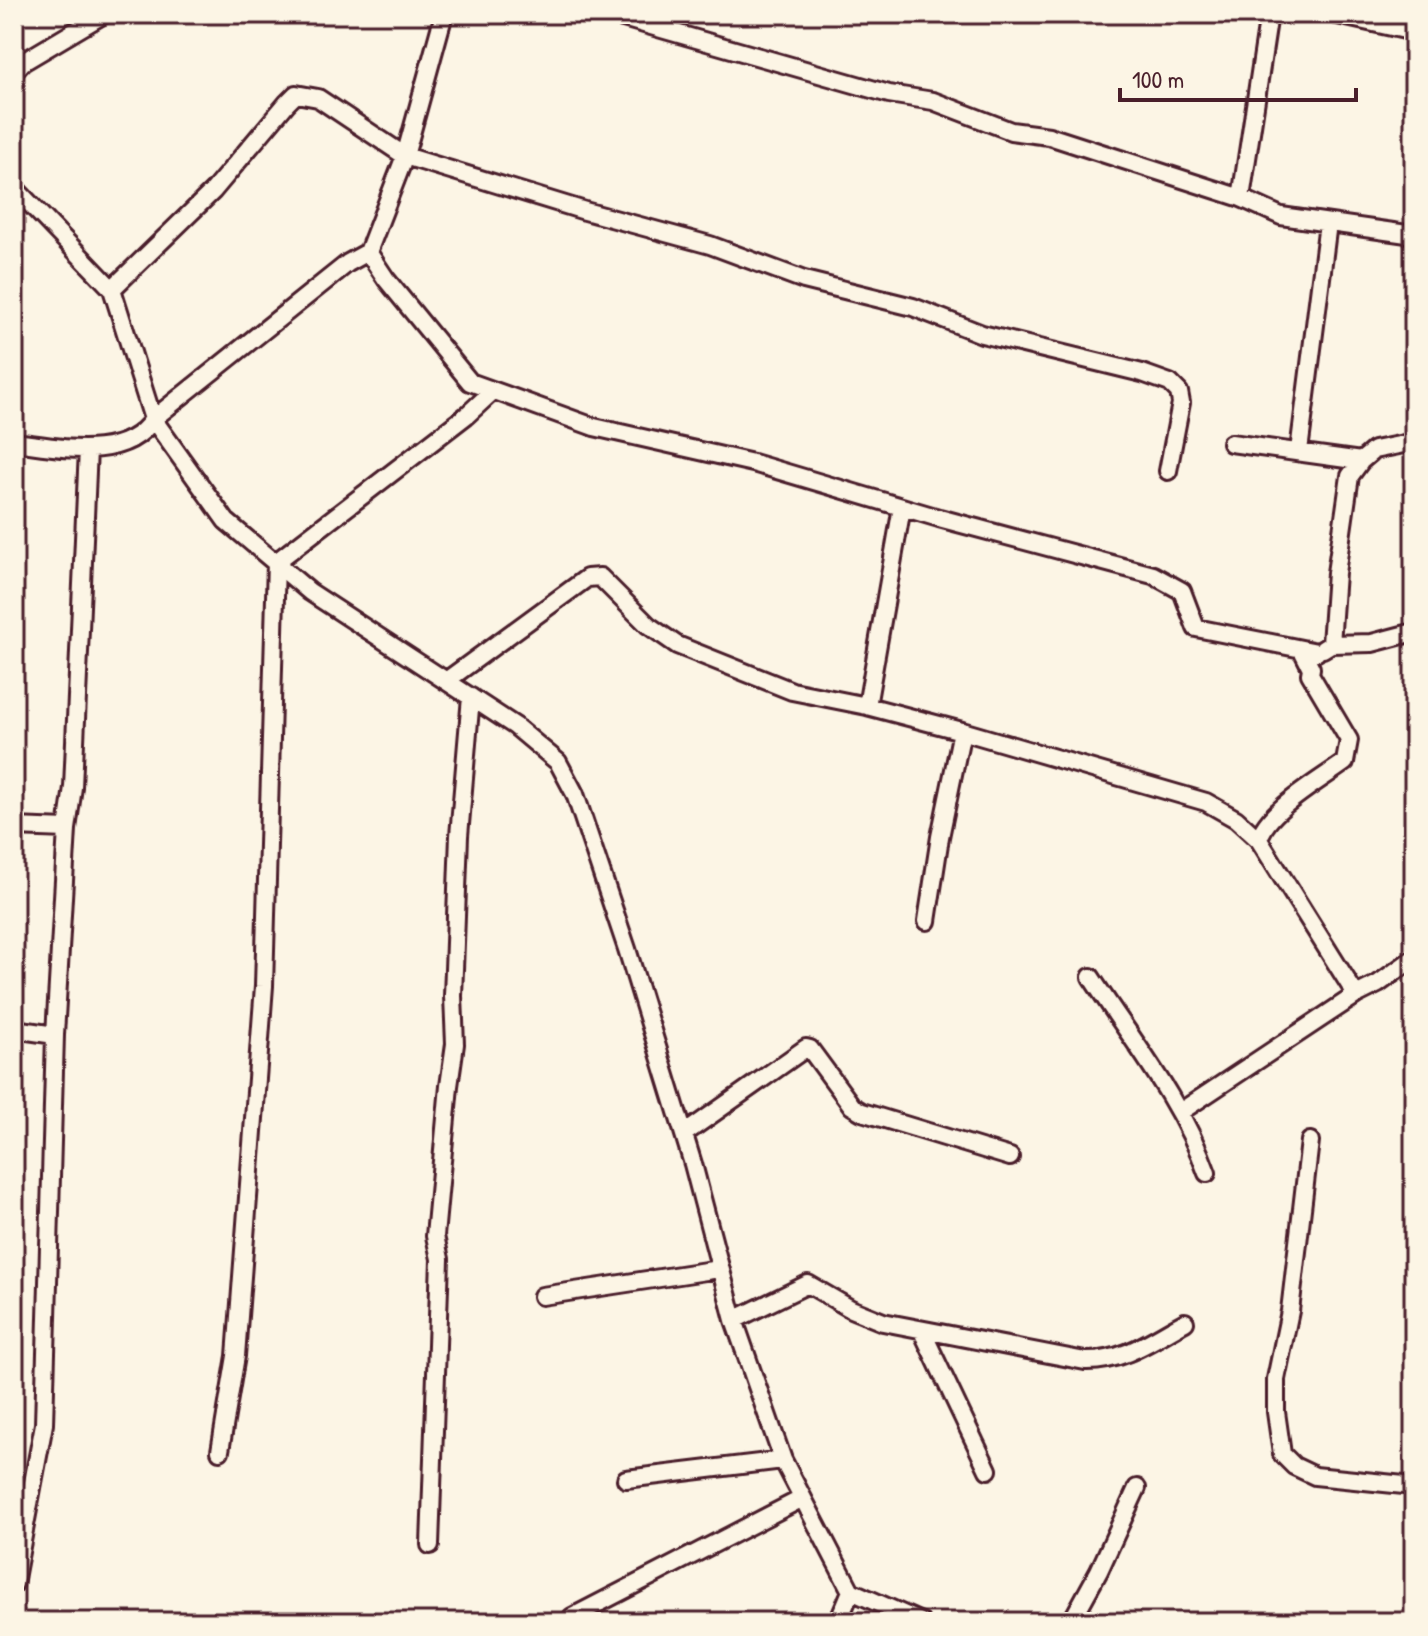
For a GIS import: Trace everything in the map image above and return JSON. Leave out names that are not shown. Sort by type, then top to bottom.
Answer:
[{"type":"street","points":[[17,63],[104,14]]},
{"type":"street","points":[[14,442],[88,449],[124,444],[136,439],[153,419],[348,263],[368,252],[405,156],[444,14]]},
{"type":"street","points":[[609,14],[889,94],[933,101],[1011,131],[1049,136],[1241,198],[1281,216],[1414,235]]},
{"type":"street","points":[[1241,198],[1269,14]]},
{"type":"street","points":[[1333,14],[1414,32]]},
{"type":"street","points":[[112,289],[213,191],[296,94],[318,98],[405,156],[710,245],[804,280],[913,307],[982,334],[1142,373],[1170,383],[1179,392],[1181,403],[1168,471]]},
{"type":"street","points":[[14,187],[112,289],[153,419],[226,521],[310,592],[515,726],[558,762],[575,794],[684,1134],[734,1320],[783,1460],[851,1591],[921,1622]]},
{"type":"street","points":[[1299,451],[1328,223]]},
{"type":"street","points":[[368,252],[460,373],[470,382],[493,391],[594,427],[753,463],[1153,575],[1182,591],[1196,628],[1317,648],[1372,643],[1414,632]]},
{"type":"street","points":[[276,562],[467,415],[493,391]]},
{"type":"street","points":[[1259,840],[1261,830],[1277,812],[1345,762],[1349,740],[1310,674],[1336,573],[1350,476],[1374,450],[1414,442]]},
{"type":"street","points":[[1231,443],[1361,461]]},
{"type":"street","points":[[14,1584],[44,1424],[55,1035],[67,829],[73,787],[88,449]]},
{"type":"street","points":[[867,706],[902,507]]},
{"type":"street","points":[[220,1451],[236,1356],[264,986],[276,562]]},
{"type":"street","points":[[446,681],[594,576],[600,577],[648,625],[677,645],[792,691],[867,706],[962,731],[1206,802],[1236,819],[1259,840],[1356,995]]},
{"type":"street","points":[[430,1545],[440,1259],[435,1236],[455,1044],[453,996],[459,836],[471,697]]},
{"type":"street","points":[[927,921],[940,837],[962,731]]},
{"type":"street","points":[[14,827],[67,829]]},
{"type":"street","points":[[1180,1112],[1414,958]]},
{"type":"street","points":[[1091,977],[1180,1112],[1197,1144],[1207,1173]]},
{"type":"street","points":[[14,1029],[55,1035]]},
{"type":"street","points":[[684,1134],[806,1048],[810,1049],[852,1106],[862,1112],[1010,1157]]},
{"type":"street","points":[[1310,1141],[1290,1311],[1276,1379],[1276,1412],[1282,1454],[1294,1466],[1315,1476],[1414,1486]]},
{"type":"street","points":[[542,1296],[719,1269]]},
{"type":"street","points":[[734,1320],[808,1284],[851,1309],[883,1322],[1104,1362],[1185,1322]]},
{"type":"street","points":[[922,1331],[988,1470]]},
{"type":"street","points":[[626,1479],[783,1460]]},
{"type":"street","points":[[1071,1622],[1099,1571],[1137,1488]]},
{"type":"street","points":[[572,1617],[801,1499]]},
{"type":"street","points":[[838,1622],[851,1591]]}]
